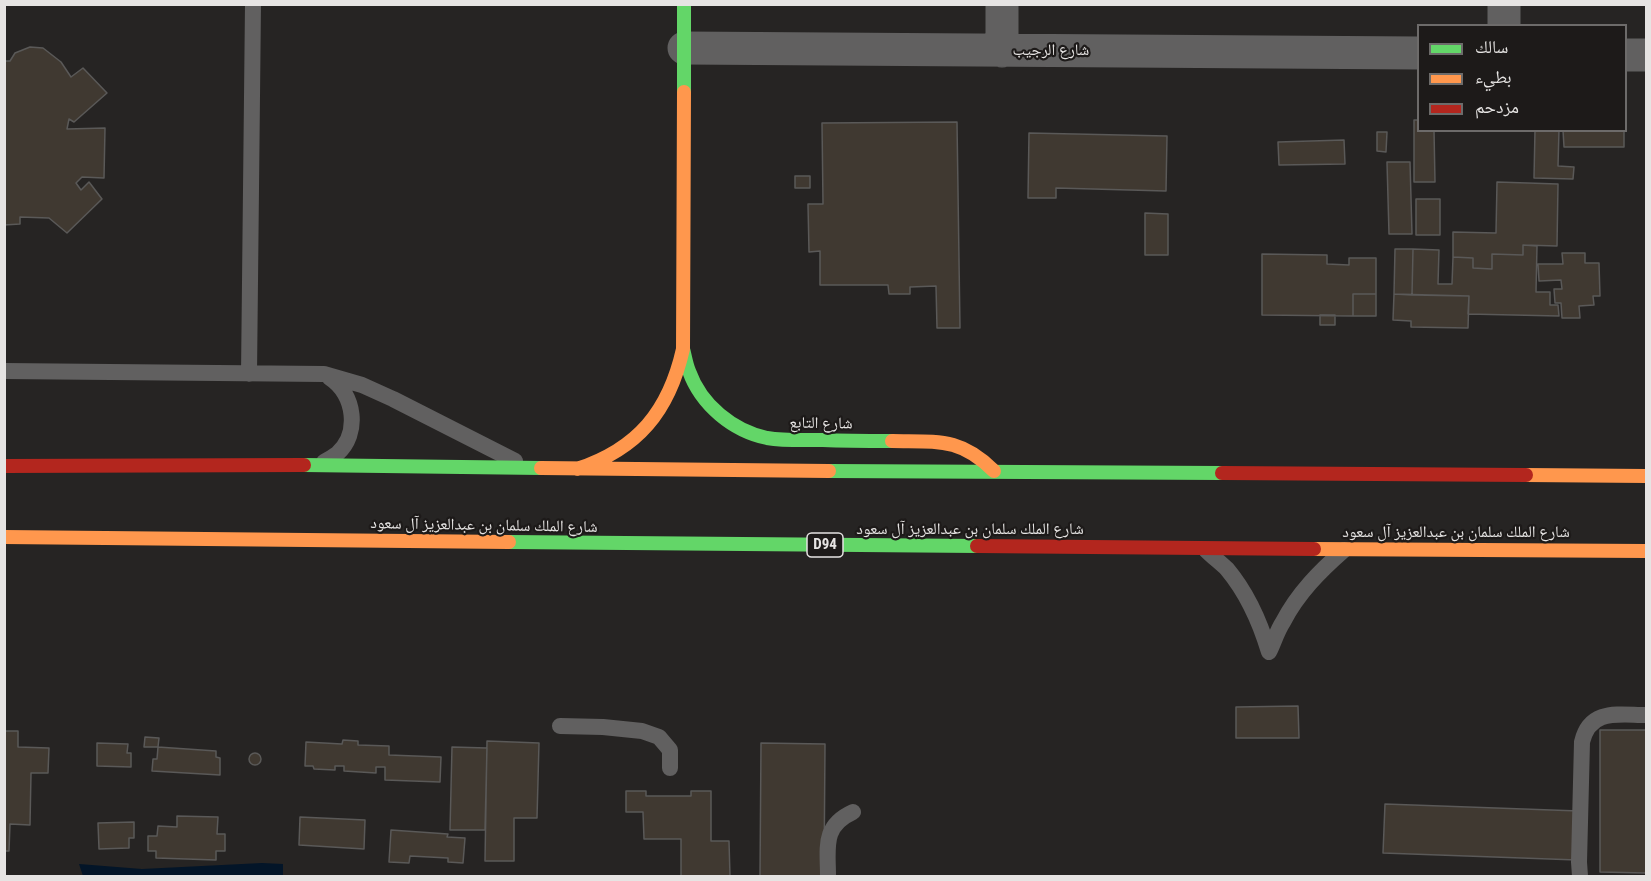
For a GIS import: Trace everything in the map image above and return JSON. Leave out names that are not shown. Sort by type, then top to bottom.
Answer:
[{"type":"main road","name":"شارع التابع","points":[[577,469],[603,459],[627,444],[648,425],[664,402],[672,385],[683,350],[684,4]]},
{"type":"main road","name":"شارع التابع","points":[[683,350],[690,374],[702,396],[718,414],[739,428],[763,437],[787,440],[944,442],[963,447],[980,457],[994,471]]},
{"type":"main road","points":[[4,466],[320,465],[577,469],[1647,476]]},
{"type":"main road","name":"شارع الملك سلمان بن عبدالعزيز آل سعود","points":[[4,537],[599,544],[1647,551]]},
{"type":"street","points":[[1002,4],[1002,51]]},
{"type":"street","points":[[1504,4],[1504,24]]},
{"type":"street","name":"شارع الرجيب","points":[[684,48],[1417,53]]},
{"type":"street","points":[[1627,55],[1647,55]]},
{"type":"lane","points":[[249,374],[253,4]]},
{"type":"lane","points":[[4,371],[324,374],[362,385],[393,399],[529,468]]},
{"type":"lane","points":[[320,465],[338,454],[344,445],[349,436],[352,414],[343,390],[324,374]]},
{"type":"lane","points":[[1203,548],[1226,569],[1245,594],[1260,622],[1269,652],[1282,622],[1300,595],[1321,570],[1346,549]]},
{"type":"lane","points":[[1580,876],[1584,732],[1590,723],[1609,715],[1647,715]]},
{"type":"lane","points":[[560,726],[642,731],[659,736],[670,750],[670,768]]},
{"type":"lane","points":[[828,876],[828,837],[837,821],[853,812]]},
{"type":"water","points":[[79,864],[142,869],[283,864],[283,876],[83,876]]},
{"type":"building","points":[[30,47],[43,48],[61,62],[71,77],[83,68],[107,93],[74,122],[69,119],[67,129],[105,128],[104,178],[82,177],[76,183],[81,190],[89,182],[102,199],[67,233],[49,218],[20,217],[20,224],[4,225],[4,61],[10,61],[15,53]]},
{"type":"building","points":[[1414,120],[1417,120],[1417,132],[1434,132],[1435,182],[1414,182]]},
{"type":"building","points":[[957,122],[960,328],[937,328],[936,286],[910,287],[910,294],[889,294],[888,285],[820,285],[820,251],[809,252],[808,204],[823,204],[822,123]]},
{"type":"building","points":[[1377,132],[1387,132],[1386,152],[1377,151]]},
{"type":"building","points":[[1535,132],[1559,132],[1558,166],[1574,167],[1573,179],[1534,178]]},
{"type":"building","points":[[1563,132],[1624,132],[1624,147],[1564,147]]},
{"type":"building","points":[[1029,133],[1167,136],[1166,191],[1056,188],[1056,198],[1028,198]]},
{"type":"building","points":[[1344,140],[1345,164],[1279,165],[1278,142]]},
{"type":"building","points":[[1387,162],[1410,162],[1412,234],[1389,234]]},
{"type":"building","points":[[795,176],[810,176],[810,188],[795,188]]},
{"type":"building","points":[[1497,182],[1558,184],[1557,246],[1523,245],[1523,255],[1492,254],[1492,269],[1473,268],[1473,258],[1453,257],[1453,232],[1496,233]]},
{"type":"building","points":[[1416,199],[1440,199],[1440,235],[1416,235]]},
{"type":"building","points":[[1145,213],[1168,214],[1168,255],[1145,255]]},
{"type":"building","points":[[1523,245],[1537,246],[1536,292],[1550,292],[1550,305],[1558,305],[1559,316],[1468,314],[1469,296],[1412,295],[1413,249],[1439,250],[1438,284],[1452,284],[1453,257],[1473,258],[1473,268],[1492,269],[1492,254],[1523,255]]},
{"type":"building","points":[[1395,249],[1413,249],[1412,295],[1394,294]]},
{"type":"building","points":[[1562,253],[1585,253],[1585,263],[1599,263],[1600,296],[1593,296],[1594,305],[1579,306],[1580,318],[1562,318],[1561,303],[1555,303],[1554,289],[1562,289],[1561,280],[1539,281],[1538,264],[1563,264]]},
{"type":"building","points":[[1262,254],[1327,255],[1327,264],[1349,265],[1349,258],[1376,258],[1376,294],[1353,294],[1353,316],[1262,315]]},
{"type":"building","points":[[1353,294],[1376,294],[1376,316],[1353,316]]},
{"type":"building","points":[[1394,294],[1469,296],[1468,328],[1411,327],[1411,321],[1393,320]]},
{"type":"building","points":[[1320,315],[1335,315],[1335,325],[1320,325]]},
{"type":"building","points":[[1298,706],[1299,738],[1236,738],[1236,707]]},
{"type":"building","points":[[1600,730],[1646,730],[1646,873],[1600,872]]},
{"type":"building","points":[[4,731],[18,731],[18,747],[49,748],[48,773],[31,773],[30,825],[10,824],[9,851],[4,851]]},
{"type":"building","points":[[145,737],[159,738],[158,747],[144,747]]},
{"type":"building","points":[[343,740],[358,741],[358,745],[389,746],[389,755],[441,757],[440,782],[385,780],[385,767],[376,767],[376,773],[344,771],[344,766],[335,766],[335,770],[305,766],[306,742],[342,744]]},
{"type":"building","points":[[487,741],[539,743],[537,818],[514,818],[514,861],[485,861]]},
{"type":"building","points":[[97,743],[128,744],[127,753],[131,753],[131,767],[97,766]]},
{"type":"building","points":[[761,743],[825,744],[824,876],[760,876]]},
{"type":"building","points":[[158,747],[216,751],[216,757],[220,758],[220,775],[152,771],[153,759],[157,759]]},
{"type":"building","points":[[452,747],[487,748],[485,830],[450,830]]},
{"type":"building","points":[[257,753],[261,759],[257,765],[253,765],[249,757]]},
{"type":"building","points":[[626,791],[646,791],[646,796],[691,796],[691,791],[711,791],[711,841],[729,841],[730,876],[681,876],[681,839],[644,839],[643,812],[626,812]]},
{"type":"building","points":[[1385,804],[1579,811],[1577,860],[1383,853]]},
{"type":"building","points":[[177,816],[218,817],[217,834],[225,834],[225,851],[216,851],[216,860],[156,858],[156,851],[148,851],[148,836],[157,836],[158,826],[177,827]]},
{"type":"building","points":[[300,817],[365,820],[364,849],[299,845]]},
{"type":"building","points":[[134,822],[134,838],[129,838],[129,848],[99,849],[98,823]]},
{"type":"building","points":[[391,830],[448,834],[447,837],[465,838],[463,863],[448,862],[448,858],[410,856],[409,863],[389,862]]},
{"type":"traffic: fast","points":[[684,4],[684,92]]},
{"type":"traffic: fast","points":[[683,349],[689,371],[701,395],[720,415],[754,435],[781,440],[892,441]]},
{"type":"traffic: fast","points":[[304,465],[541,468]]},
{"type":"traffic: fast","points":[[829,471],[1222,473]]},
{"type":"traffic: fast","points":[[509,542],[977,546]]},
{"type":"traffic: slow","points":[[577,469],[598,461],[634,439],[659,409],[677,371],[683,349],[684,92]]},
{"type":"traffic: slow","points":[[892,441],[935,442],[959,447],[982,460],[994,471]]},
{"type":"traffic: slow","points":[[541,468],[829,471]]},
{"type":"traffic: slow","points":[[1526,475],[1646,476]]},
{"type":"traffic: slow","points":[[4,537],[509,542]]},
{"type":"traffic: slow","points":[[1314,549],[1646,551]]},
{"type":"traffic: jam","points":[[4,466],[304,465]]},
{"type":"traffic: jam","points":[[1222,473],[1526,475]]},
{"type":"traffic: jam","points":[[977,546],[1314,549]]}]
